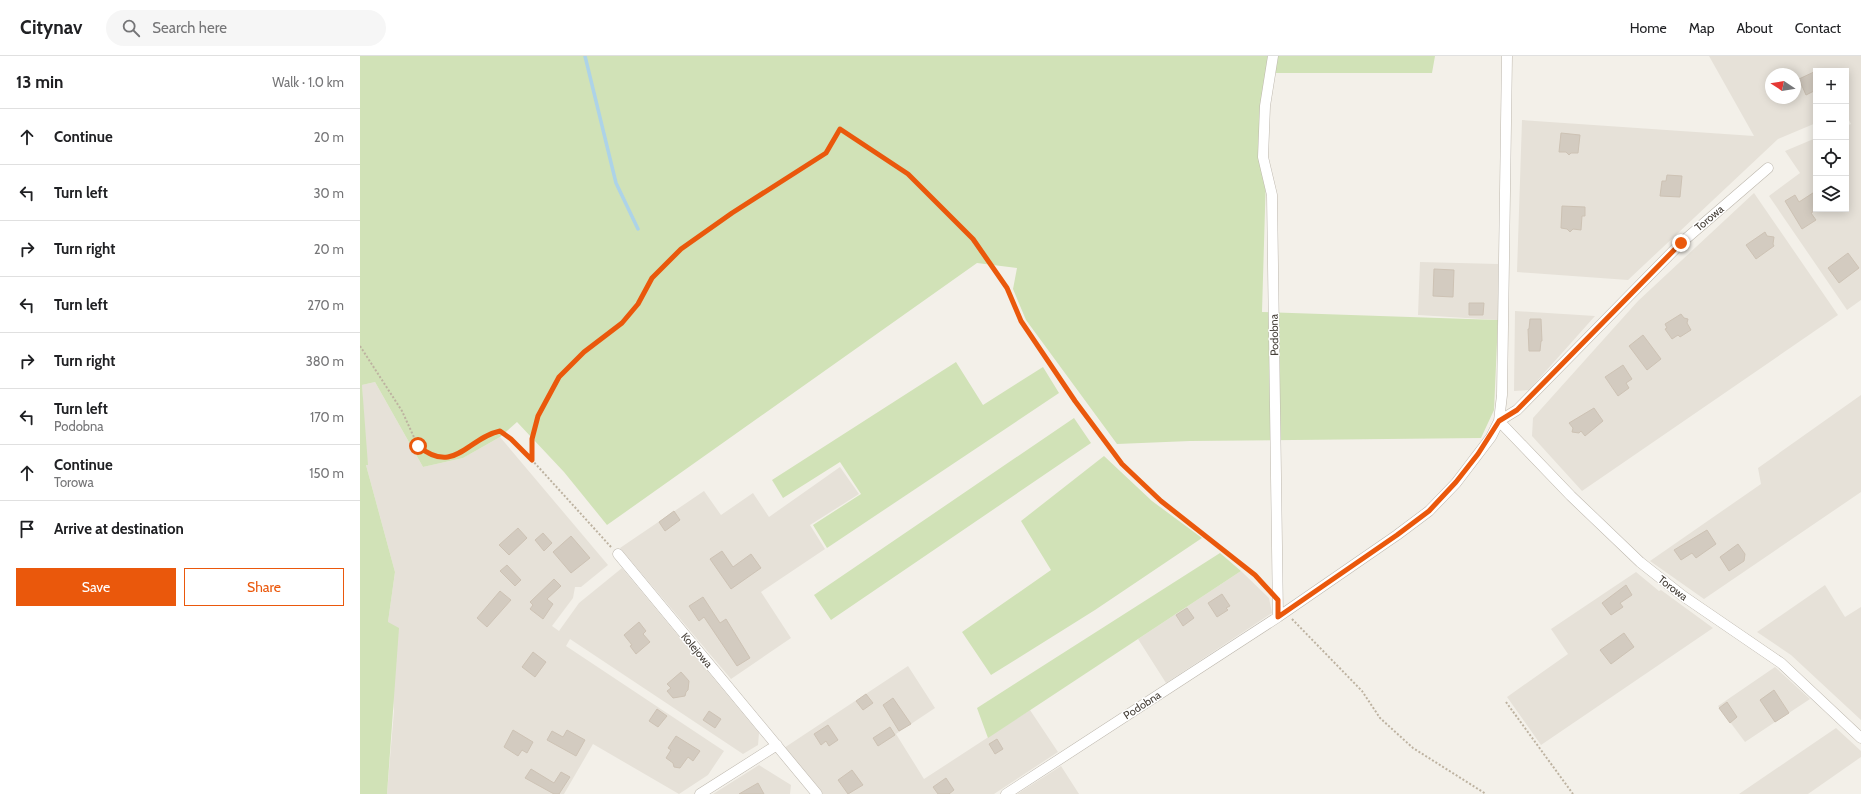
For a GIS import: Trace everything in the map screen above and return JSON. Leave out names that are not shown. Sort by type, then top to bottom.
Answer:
[{"type":"street","name":"Podobna","points":[[1273,56],[1265,106],[1262,157],[1272,195],[1278,600],[1282,614]]},
{"type":"street","points":[[1499,421],[1502,394],[1507,56]]},
{"type":"street","name":"Torowa","points":[[1768,168],[1681,243],[1517,410],[1499,421],[1571,496],[1640,562],[1683,596],[1781,664],[1861,738]]},
{"type":"street","name":"Podobna","points":[[1006,794],[1282,614],[1397,535],[1429,511],[1456,482],[1478,454],[1499,421]]},
{"type":"street","name":"Kolejowa","points":[[618,554],[816,794]]},
{"type":"street","points":[[700,794],[777,745]]},
{"type":"path","points":[[532,460],[532,439],[538,416],[559,377],[584,352],[622,323],[638,304],[652,278],[681,249],[732,213],[826,153],[840,129],[908,174],[973,239],[1007,288],[1021,321],[1075,401],[1122,464],[1161,501],[1255,575],[1278,600]]},
{"type":"path","points":[[360,346],[402,411],[418,446],[429,455],[446,458],[461,453],[492,433],[500,431],[511,439],[532,460],[618,554]]},
{"type":"path","points":[[1282,614],[1362,692],[1380,718],[1413,748],[1486,794]]},
{"type":"path","points":[[1506,702],[1573,794]]},
{"type":"shaded area","points":[[1709,56],[1861,56],[1861,300],[1847,310],[1769,196],[1800,173],[1785,151],[1813,139],[1813,212],[1849,212],[1849,125],[1851,124],[1849,120],[1849,68],[1813,68],[1813,124],[1778,139],[1628,280],[1517,272],[1522,120],[1754,136]]},
{"type":"shaded area","points":[[1754,193],[1838,315],[1582,491],[1532,436],[1533,418],[1638,301]]},
{"type":"shaded area","points":[[1420,262],[1498,264],[1498,320],[1418,315]]},
{"type":"shaded area","points":[[1515,311],[1595,316],[1529,390],[1514,391]]},
{"type":"shaded area","points":[[375,382],[423,467],[463,458],[500,437],[608,565],[581,587],[575,587],[573,598],[552,626],[559,631],[579,603],[622,568],[759,733],[758,745],[743,754],[570,639],[566,646],[724,751],[708,775],[679,794],[593,744],[564,794],[387,794],[394,711],[388,622],[395,572],[366,465],[362,385]]},
{"type":"shaded area","points":[[1861,395],[1861,492],[1704,599],[1650,561],[1761,484],[1758,468]]},
{"type":"shaded area","points":[[840,467],[859,494],[810,525],[825,549],[761,592],[791,638],[731,679],[620,548],[704,491],[721,515],[753,493],[769,517]]},
{"type":"shaded area","points":[[1241,571],[1269,598],[1272,613],[1166,683],[1138,639]]},
{"type":"shaded area","points":[[1636,572],[1659,591],[1661,590],[1713,628],[1541,745],[1507,697],[1568,654],[1551,629]]},
{"type":"shaded area","points":[[1825,585],[1845,617],[1861,607],[1861,720],[1791,655],[1757,632]]},
{"type":"shaded area","points":[[908,666],[935,708],[896,734],[924,779],[1030,710],[1058,752],[994,794],[823,794],[784,748]]},
{"type":"shaded area","points":[[1775,667],[1810,699],[1745,742],[1718,706]]},
{"type":"shaded area","points":[[1836,728],[1861,751],[1861,757],[1808,794],[1739,794]]},
{"type":"shaded area","points":[[759,765],[791,785],[790,794],[713,794]]},
{"type":"shaded area","points":[[1061,766],[1079,794],[1017,794]]},
{"type":"green space","points":[[360,56],[1435,56],[1432,73],[1269,73],[1262,312],[1498,320],[1494,410],[1481,438],[1190,441],[1117,444],[1026,320],[1013,289],[1017,268],[977,263],[607,525],[564,472],[517,422],[500,437],[463,458],[423,467],[375,382],[362,385],[368,465],[366,465],[395,572],[388,622],[399,628],[387,794],[360,794]]},
{"type":"green space","points":[[956,362],[983,405],[1043,367],[1059,393],[827,548],[813,525],[861,494],[840,462],[783,498],[772,480]]},
{"type":"green space","points":[[1074,418],[1091,443],[831,620],[814,595]]},
{"type":"green space","points":[[1104,456],[1152,501],[1202,538],[1095,610],[991,675],[962,632],[1051,570],[1021,521]]},
{"type":"green space","points":[[1220,553],[1241,571],[988,738],[977,708]]},
{"type":"building","points":[[1813,72],[1813,92],[1806,95],[1801,84],[1801,78]]},
{"type":"building","points":[[1561,133],[1580,135],[1578,153],[1571,153],[1569,155],[1566,152],[1559,152]]},
{"type":"building","points":[[1667,175],[1682,176],[1680,197],[1660,196],[1662,181],[1666,181]]},
{"type":"building","points":[[1813,193],[1813,212],[1811,213],[1816,220],[1802,229],[1785,201],[1795,195],[1799,202]]},
{"type":"building","points":[[1562,206],[1585,207],[1585,216],[1582,216],[1581,230],[1573,229],[1570,232],[1567,229],[1561,228]]},
{"type":"building","points":[[1765,232],[1767,236],[1774,237],[1774,246],[1756,259],[1746,245]]},
{"type":"building","points":[[1848,253],[1859,268],[1839,283],[1828,268]]},
{"type":"building","points":[[1434,269],[1454,270],[1453,297],[1433,296]]},
{"type":"building","points":[[1469,303],[1484,303],[1483,315],[1469,315]]},
{"type":"building","points":[[1681,314],[1684,318],[1688,319],[1687,323],[1691,330],[1680,337],[1678,335],[1672,339],[1665,329],[1667,328],[1665,324]]},
{"type":"building","points":[[1530,319],[1541,319],[1542,341],[1540,351],[1529,351],[1528,329]]},
{"type":"building","points":[[1643,335],[1661,359],[1647,370],[1629,346]]},
{"type":"building","points":[[1623,365],[1632,379],[1626,383],[1629,388],[1618,396],[1605,377]]},
{"type":"building","points":[[1594,408],[1603,421],[1585,436],[1581,431],[1579,433],[1572,432],[1573,428],[1569,423]]},
{"type":"building","points":[[674,511],[680,520],[665,531],[659,522]]},
{"type":"building","points":[[518,528],[527,538],[509,555],[499,545]]},
{"type":"building","points":[[1707,530],[1716,544],[1696,558],[1692,553],[1681,560],[1674,550]]},
{"type":"building","points":[[543,533],[552,543],[544,551],[535,540]]},
{"type":"building","points":[[571,536],[590,558],[571,573],[553,552]]},
{"type":"building","points":[[1738,544],[1745,554],[1744,561],[1729,571],[1720,557]]},
{"type":"building","points":[[722,551],[733,567],[751,554],[761,568],[731,589],[710,559]]},
{"type":"building","points":[[507,565],[521,580],[515,586],[500,571]]},
{"type":"building","points":[[554,579],[561,586],[547,599],[553,604],[543,619],[530,609],[533,605],[530,602]]},
{"type":"building","points":[[1626,585],[1632,595],[1620,603],[1623,607],[1611,615],[1602,603]]},
{"type":"building","points":[[500,591],[511,600],[487,627],[477,618]]},
{"type":"building","points":[[1222,594],[1230,606],[1226,608],[1228,610],[1217,617],[1208,603]]},
{"type":"building","points":[[703,597],[720,623],[726,619],[750,658],[737,666],[704,617],[699,621],[689,606]]},
{"type":"building","points":[[1187,608],[1194,618],[1183,626],[1176,615]]},
{"type":"building","points":[[639,622],[646,631],[643,634],[650,642],[636,654],[630,646],[632,645],[624,635]]},
{"type":"building","points":[[1624,633],[1634,647],[1611,664],[1600,650]]},
{"type":"building","points":[[533,652],[546,662],[535,677],[522,667]]},
{"type":"building","points":[[681,672],[689,681],[688,690],[685,696],[673,698],[667,691],[671,688],[667,684]]},
{"type":"building","points":[[1774,690],[1789,713],[1775,722],[1760,700]]},
{"type":"building","points":[[866,694],[873,703],[863,710],[856,701]]},
{"type":"building","points":[[893,698],[911,724],[899,731],[883,705]]},
{"type":"building","points":[[1727,702],[1737,717],[1730,723],[1719,708]]},
{"type":"building","points":[[657,709],[667,716],[658,727],[649,721]]},
{"type":"building","points":[[709,711],[721,719],[715,728],[703,720]]},
{"type":"building","points":[[828,725],[838,740],[829,746],[826,741],[821,745],[814,734]]},
{"type":"building","points":[[890,727],[895,735],[878,746],[873,738]]},
{"type":"building","points":[[513,730],[533,742],[527,753],[522,750],[518,756],[504,747]]},
{"type":"building","points":[[567,730],[585,740],[576,756],[547,740],[552,731],[563,737]]},
{"type":"building","points":[[676,736],[700,751],[693,761],[688,757],[680,768],[674,767],[673,763],[666,758],[671,750],[668,748]]},
{"type":"building","points":[[997,739],[1003,749],[995,754],[989,744]]},
{"type":"building","points":[[531,769],[554,783],[561,772],[570,777],[559,794],[554,794],[525,778]]},
{"type":"building","points":[[852,770],[863,785],[848,794],[838,780]]},
{"type":"building","points":[[946,778],[954,790],[949,794],[938,794],[933,787]]},
{"type":"building","points":[[758,783],[764,794],[739,794]]},
{"type":"waterway","points":[[585,56],[616,183],[638,229]]},
{"type":"route","points":[[418,446],[429,455],[446,458],[461,453],[492,433],[500,431],[511,439],[532,460],[532,439],[538,416],[559,377],[584,352],[622,323],[638,304],[652,278],[681,249],[732,213],[765,193],[796,170],[826,153],[840,129],[908,174],[973,239],[1007,288],[1021,321],[1075,401],[1122,464],[1161,501],[1255,575],[1278,600],[1278,617],[1397,535],[1429,511],[1456,482],[1478,454],[1491,437],[1499,421],[1517,410],[1681,243]]}]
